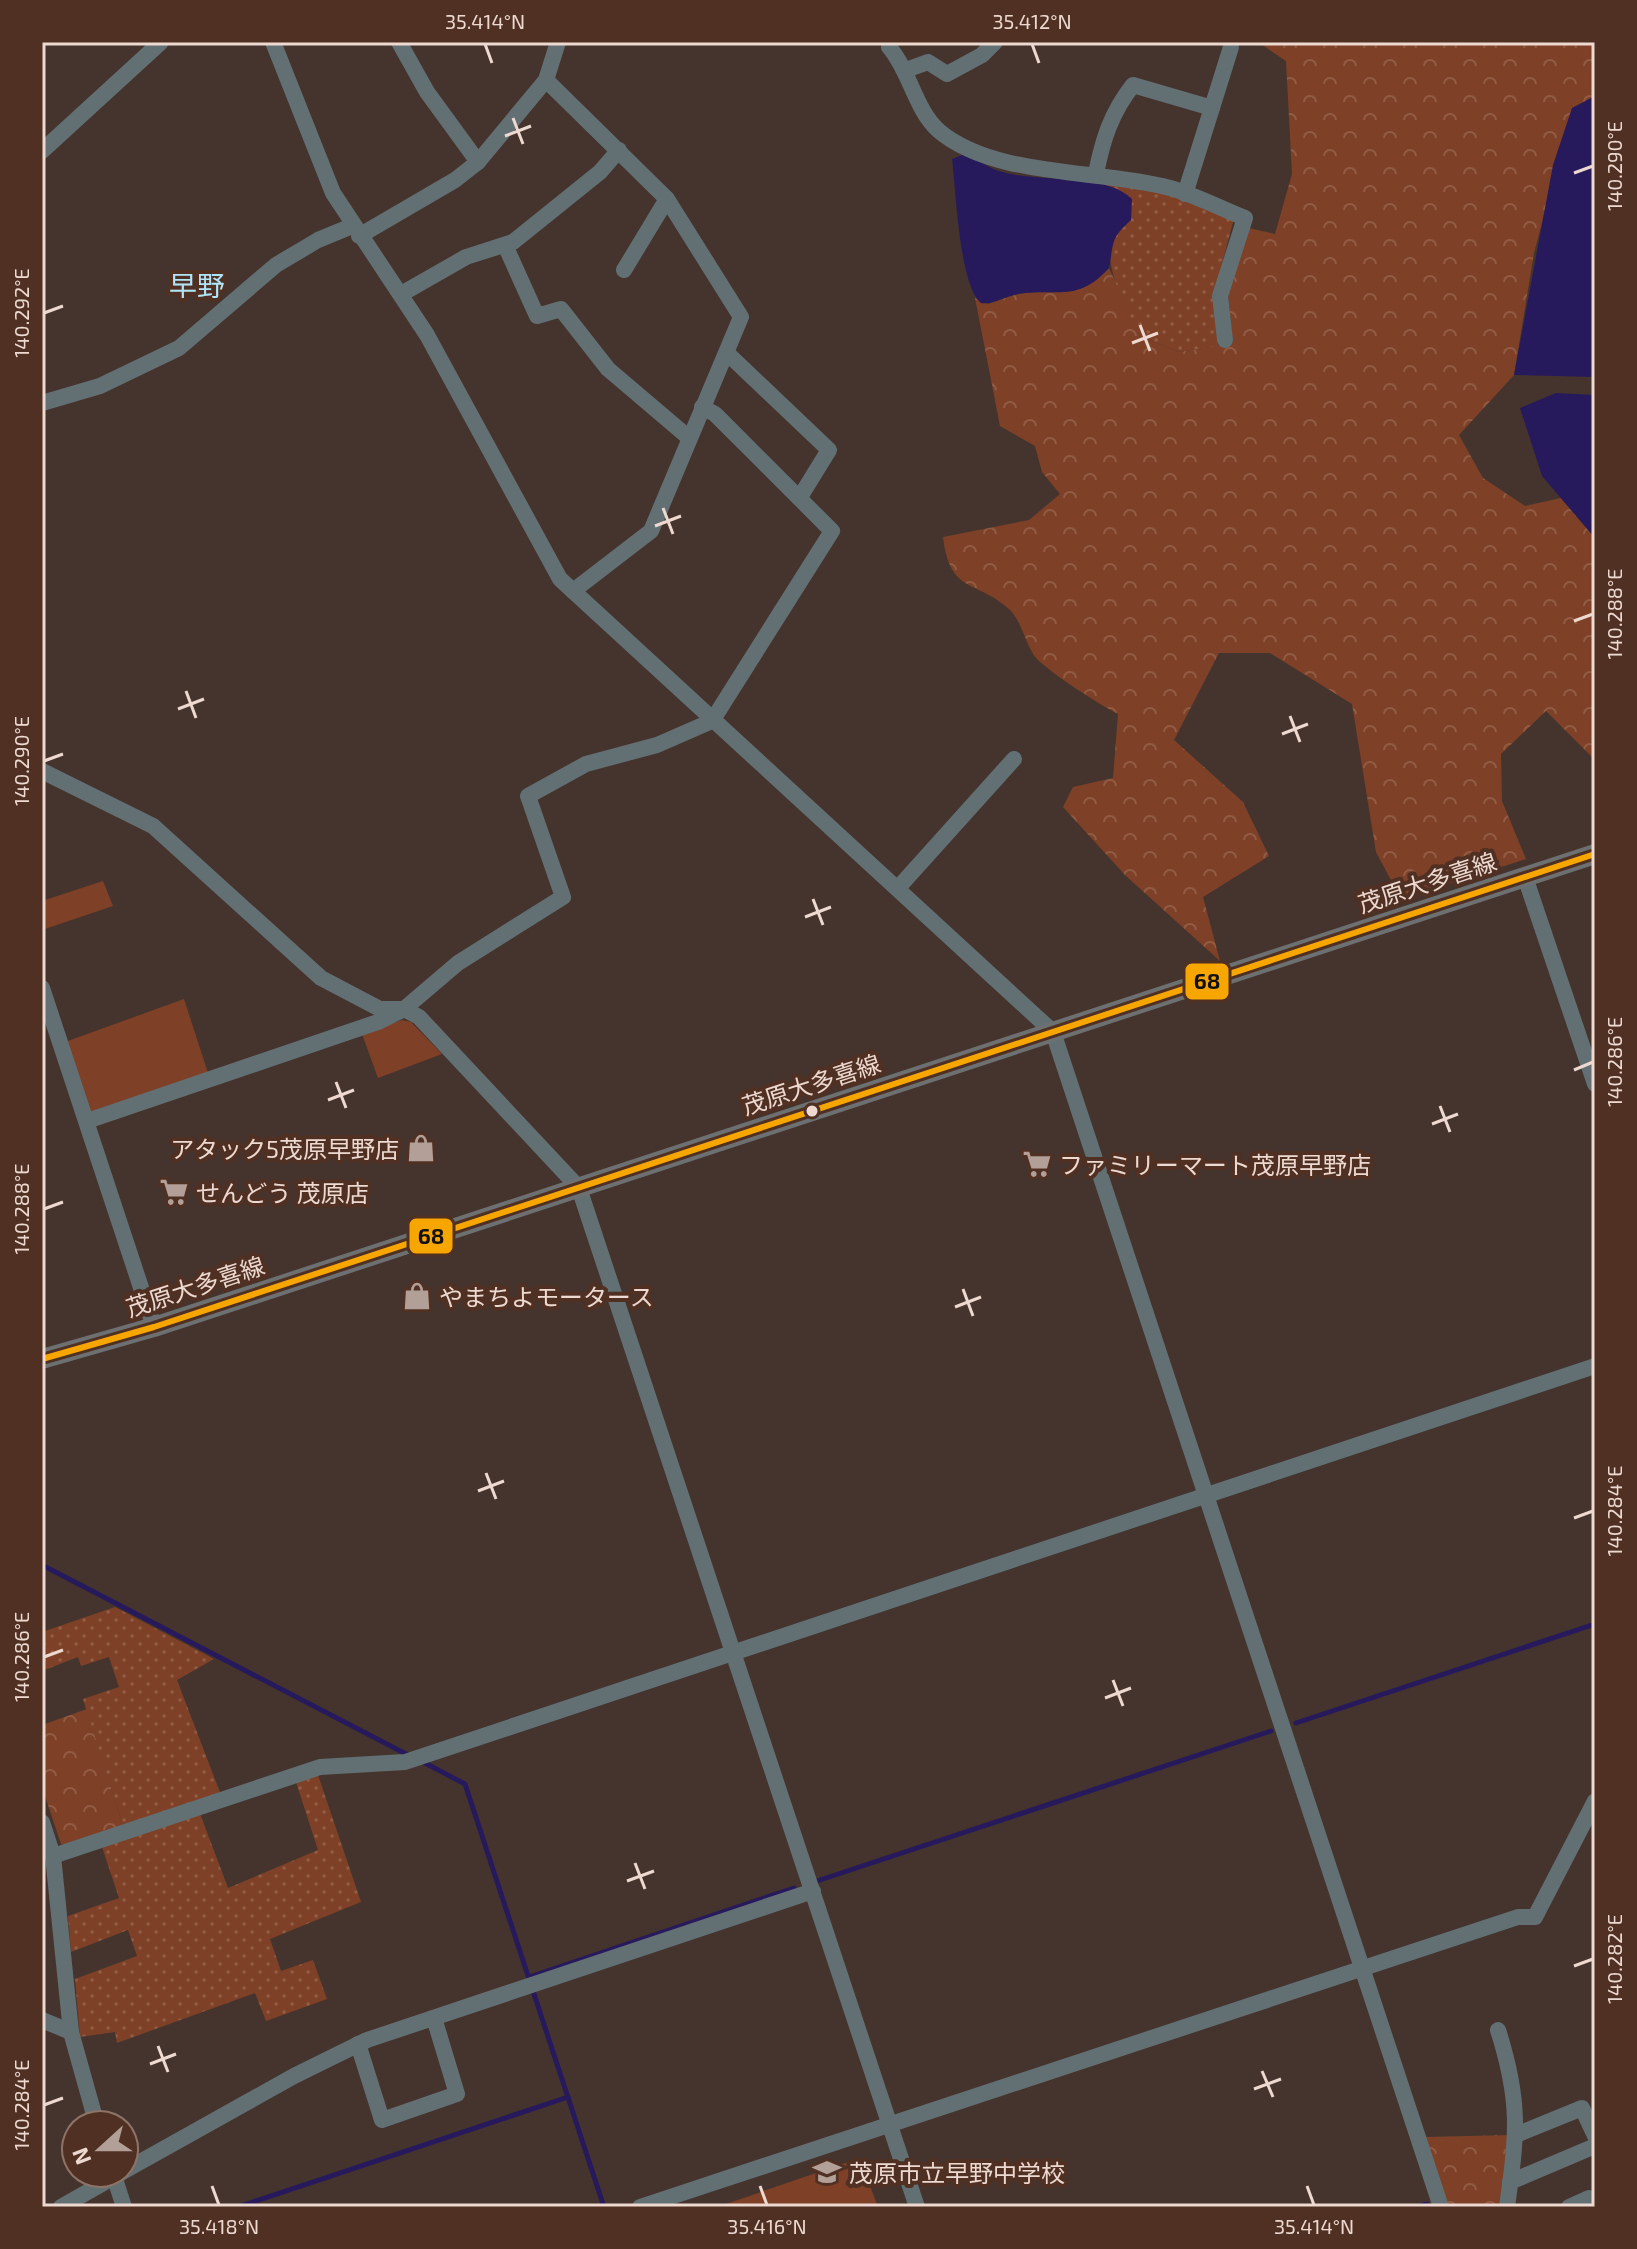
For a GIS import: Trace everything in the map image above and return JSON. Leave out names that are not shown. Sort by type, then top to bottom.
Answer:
[{"type":"main road","name":"茂原大多喜線","points":[[42,1359],[154,1327],[1595,854]]},
{"type":"street","points":[[42,151],[161,42]]},
{"type":"street","points":[[273,42],[333,193],[356,231],[403,293],[550,564],[573,591],[712,721],[1053,1032],[1441,2207]]},
{"type":"street","points":[[399,42],[427,92],[478,162]]},
{"type":"street","points":[[42,403],[100,386],[179,348],[276,265],[318,240],[356,231],[455,180],[478,162],[546,80],[558,42]]},
{"type":"street","points":[[890,42],[889,47],[906,70],[938,130],[972,150],[1024,167],[1096,173],[1185,194],[1245,218],[1220,296],[1225,340]]},
{"type":"street","points":[[906,70],[928,62],[947,74],[982,55],[995,42]]},
{"type":"street","points":[[1185,194],[1231,47]]},
{"type":"street","points":[[546,80],[667,199],[741,317],[651,531],[573,591]]},
{"type":"street","points":[[1096,173],[1106,130],[1116,107],[1133,85],[1212,108]]},
{"type":"street","points":[[403,293],[466,257],[505,245],[600,172],[619,150]]},
{"type":"street","points":[[624,270],[667,199]]},
{"type":"street","points":[[505,245],[537,316],[561,309],[608,369],[688,437]]},
{"type":"street","points":[[727,353],[829,450],[800,497]]},
{"type":"street","points":[[87,1121],[378,1022],[404,1009],[458,963],[563,897],[528,796],[586,764],[657,745],[712,721],[832,531],[715,414],[702,407]]},
{"type":"street","points":[[898,888],[1014,759]]},
{"type":"street","points":[[42,771],[153,826],[321,978],[380,1009],[404,1009],[419,1017],[579,1188],[917,2207]]},
{"type":"street","points":[[1525,877],[1595,1084]]},
{"type":"street","points":[[42,988],[154,1327]]},
{"type":"street","points":[[53,1856],[320,1767],[405,1762],[1595,1366]]},
{"type":"street","points":[[640,2207],[1518,1917],[1535,1917],[1595,1801]]},
{"type":"street","points":[[42,1822],[53,1856],[71,2032],[93,2109]]},
{"type":"street","points":[[140,2161],[358,2044],[813,1891]]},
{"type":"street","points":[[358,2044],[382,2120],[457,2094],[434,2018]]},
{"type":"street","points":[[42,2020],[71,2032]]},
{"type":"street","points":[[1498,2030],[1516,2093],[1516,2135],[1507,2207]]},
{"type":"street","points":[[1516,2135],[1582,2108],[1595,2136]]},
{"type":"street","points":[[1510,2182],[1595,2146]]},
{"type":"street","points":[[61,2207],[91,2189]]},
{"type":"street","points":[[1569,2207],[1589,2198],[1593,2207]]},
{"type":"green space","points":[[1258,42],[1595,42],[1595,96],[1572,109],[1534,253],[1514,375],[1459,435],[1483,478],[1525,506],[1561,498],[1595,538],[1595,760],[1546,711],[1501,754],[1502,801],[1526,859],[1401,899],[1376,852],[1352,704],[1270,653],[1219,653],[1174,740],[1243,802],[1269,856],[1203,897],[1220,961],[1125,875],[1063,807],[1073,787],[1113,778],[1118,714],[1075,688],[1036,658],[1009,609],[958,577],[946,556],[943,537],[1029,520],[1060,494],[1042,472],[1035,446],[1000,426],[975,298],[988,304],[1019,294],[1077,290],[1098,279],[1109,268],[1140,336],[1179,352],[1233,343],[1228,296],[1244,227],[1275,234],[1292,174],[1286,61]]},
{"type":"green space","points":[[1105,183],[1172,191],[1231,217],[1233,222],[1213,299],[1218,346],[1179,352],[1140,336],[1114,278],[1111,248],[1115,235],[1126,225]]},
{"type":"green space","points":[[103,881],[113,906],[42,930],[42,901]]},
{"type":"green space","points":[[184,999],[208,1073],[90,1112],[65,1042]]},
{"type":"green space","points":[[402,1020],[411,1022],[442,1054],[378,1078],[362,1034]]},
{"type":"green space","points":[[115,1607],[214,1659],[177,1680],[221,1795],[124,1829],[83,1699],[119,1687],[109,1657],[81,1666],[78,1657],[42,1671],[42,1632]]},
{"type":"green space","points":[[87,1709],[124,1829],[71,1846],[61,1844],[42,1787],[42,1725]]},
{"type":"green space","points":[[317,1772],[361,1902],[270,1939],[281,1971],[313,1960],[327,1999],[266,2021],[255,1993],[117,2043],[115,2032],[80,2037],[75,1979],[137,1956],[128,1930],[71,1952],[68,1916],[119,1898],[101,1844],[199,1811],[228,1888],[318,1850],[295,1779]]},
{"type":"green space","points":[[1512,2135],[1502,2207],[1449,2207],[1425,2137]]},
{"type":"green space","points":[[848,2162],[864,2170],[878,2207],[723,2205]]},
{"type":"shaded area","points":[[1595,96],[1595,377],[1514,375],[1553,165],[1572,108]]},
{"type":"shaded area","points":[[965,154],[999,171],[1087,181],[1120,190],[1132,199],[1131,220],[1114,241],[1109,268],[1098,279],[1077,290],[1018,294],[981,303],[968,277],[957,213],[952,159]]},
{"type":"shaded area","points":[[1556,393],[1595,395],[1595,538],[1542,476],[1520,408]]},
{"type":"waterway","points":[[42,1565],[408,1755]]},
{"type":"waterway","points":[[1296,1723],[1595,1624]]},
{"type":"waterway","points":[[817,1881],[1271,1731]]},
{"type":"waterway","points":[[421,1761],[465,1784],[604,2207]]},
{"type":"waterway","points":[[529,1977],[794,1888]]},
{"type":"waterway","points":[[238,2207],[568,2097]]},
{"type":"waterway","points":[[1416,2207],[1427,2204]]},
{"type":"transit line","name":"68","points":[[42,1359],[154,1327],[1595,854]]},
{"type":"place","name":"アタック5茂原早野店","points":[[421,1148]]},
{"type":"place","name":"ファミリーマート茂原早野店","points":[[1037,1164]]},
{"type":"place","name":"せんどう 茂原店","points":[[174,1192]]},
{"type":"place","name":"やまちよモータース","points":[[417,1296]]},
{"type":"place","name":"茂原市立早野中学校","points":[[827,2172]]},
{"type":"district","name":"早野","points":[[197,285]]}]
